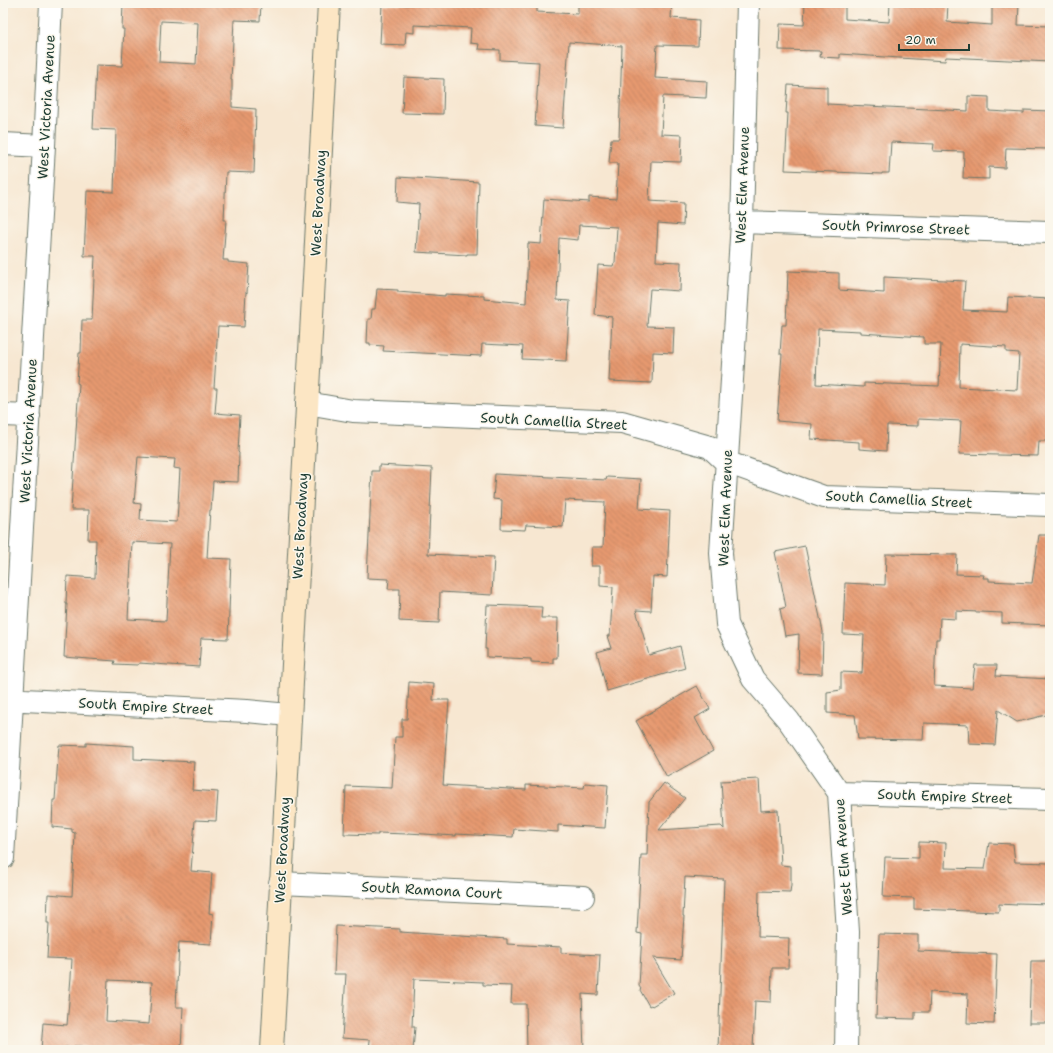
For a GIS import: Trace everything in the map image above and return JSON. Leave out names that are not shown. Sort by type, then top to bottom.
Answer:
[{"type":"main road","name":"West Broadway","points":[[272,1050],[289,715],[329,3]]},
{"type":"street","name":"West Victoria Avenue","points":[[3,858],[8,699],[29,416],[51,3]]},
{"type":"street","name":"West Elm Avenue","points":[[748,3],[742,222],[721,553],[727,624],[752,679],[789,721],[839,793],[848,932],[846,1050]]},
{"type":"street","points":[[3,144],[44,146]]},
{"type":"street","name":"South Primrose Street","points":[[742,222],[1050,232]]},
{"type":"street","name":"South Camellia Street","points":[[307,403],[353,411],[622,422],[710,447],[726,462],[824,497],[1050,505]]},
{"type":"street","points":[[3,415],[29,416]]},
{"type":"street","name":"South Empire Street","points":[[8,699],[243,711],[289,715]]},
{"type":"street","name":"South Empire Street","points":[[839,793],[1050,799]]},
{"type":"street","name":"South Ramona Court","points":[[280,883],[583,897]]},
{"type":"building","points":[[123,3],[261,3],[260,21],[234,20],[231,80],[232,107],[256,109],[254,173],[226,172],[224,220],[226,220],[223,260],[228,260],[228,262],[249,264],[244,327],[218,326],[214,388],[217,388],[215,413],[240,415],[238,482],[213,481],[207,558],[231,559],[228,639],[201,638],[199,667],[139,663],[138,665],[114,664],[115,661],[64,657],[67,576],[95,578],[96,540],[88,540],[89,510],[71,510],[79,384],[77,383],[79,353],[81,353],[82,320],[92,320],[95,256],[84,256],[87,191],[114,192],[116,130],[93,129],[96,65],[122,66],[124,29],[122,29]],"holes":[[[161,21],[198,23],[196,64],[159,62]],[[138,457],[175,459],[174,468],[180,469],[177,522],[140,520],[141,504],[134,503]],[[132,542],[170,544],[166,621],[128,619]]]},
{"type":"building","points":[[409,3],[537,3],[537,12],[578,14],[578,3],[672,3],[671,18],[699,20],[698,46],[657,45],[655,78],[707,81],[706,98],[663,96],[661,134],[682,135],[681,162],[651,161],[649,201],[684,203],[683,225],[658,223],[656,261],[681,262],[680,291],[650,289],[647,326],[674,327],[673,353],[653,352],[652,383],[609,381],[612,317],[595,315],[598,265],[613,266],[615,263],[617,227],[579,225],[578,240],[559,238],[557,300],[570,301],[566,361],[522,359],[523,346],[482,344],[481,356],[383,351],[384,346],[370,345],[370,343],[367,343],[368,319],[371,319],[372,309],[375,309],[377,289],[445,296],[445,294],[484,296],[484,299],[526,303],[528,243],[541,244],[544,199],[589,202],[589,197],[616,199],[618,163],[609,163],[611,139],[619,139],[622,46],[569,42],[563,128],[535,126],[539,62],[500,60],[500,50],[478,49],[479,44],[470,43],[471,28],[414,25],[414,33],[406,32],[405,45],[380,44],[382,4],[409,5]]},
{"type":"building","points":[[805,3],[845,3],[845,19],[889,22],[890,3],[948,3],[947,22],[992,25],[992,3],[1019,3],[1018,25],[1050,26],[1050,62],[946,57],[945,61],[840,54],[840,58],[820,57],[821,51],[779,50],[780,24],[804,25]]},
{"type":"building","points":[[404,77],[444,79],[443,114],[402,113]]},
{"type":"building","points":[[788,85],[827,87],[827,104],[968,111],[968,96],[989,97],[989,111],[1024,113],[1024,110],[1050,111],[1050,149],[1006,148],[1005,168],[989,167],[989,179],[963,178],[964,152],[933,151],[934,144],[891,142],[889,173],[882,174],[785,170]]},
{"type":"building","points":[[398,177],[479,182],[477,254],[467,255],[416,252],[419,204],[397,202]]},
{"type":"building","points":[[788,271],[839,273],[839,290],[884,293],[884,277],[965,281],[963,310],[1007,312],[1008,297],[1050,299],[1050,346],[1047,401],[1050,401],[1050,441],[1039,441],[1038,456],[959,454],[961,421],[918,419],[918,426],[887,425],[886,451],[859,449],[859,442],[811,439],[812,424],[777,421],[782,354],[780,354],[782,325],[786,325]],"holes":[[[818,329],[924,337],[924,344],[941,344],[939,386],[864,383],[864,387],[816,384]],[[960,344],[1006,347],[1006,352],[1019,353],[1017,390],[959,387]]]},
{"type":"building","points":[[379,465],[432,468],[428,554],[494,557],[492,595],[440,592],[439,623],[399,621],[400,589],[388,589],[389,579],[367,578],[372,471],[379,471]]},
{"type":"building","points":[[495,474],[606,480],[607,477],[641,479],[639,509],[670,511],[667,577],[653,576],[651,611],[636,610],[649,655],[680,646],[685,668],[607,691],[597,652],[611,648],[607,636],[610,636],[613,587],[600,586],[600,566],[591,566],[592,547],[603,547],[605,502],[565,500],[563,527],[526,525],[525,530],[501,529],[502,500],[493,499]]},
{"type":"building","points":[[1039,535],[1050,535],[1050,625],[1002,623],[1002,613],[956,611],[956,619],[940,618],[939,639],[936,639],[934,686],[972,688],[975,665],[997,665],[996,676],[1050,679],[1050,714],[1017,722],[998,710],[995,745],[969,744],[968,725],[924,723],[923,740],[858,739],[855,715],[827,713],[827,692],[841,690],[841,672],[862,673],[864,635],[843,634],[845,583],[885,585],[886,554],[957,555],[956,574],[984,575],[983,578],[989,578],[989,581],[1032,583]]},
{"type":"building","points":[[805,546],[823,632],[822,674],[798,673],[799,634],[785,636],[780,609],[786,607],[775,552]]},
{"type":"building","points":[[487,605],[542,607],[541,618],[558,618],[557,658],[553,658],[553,663],[531,662],[531,659],[487,657],[487,649],[485,649]]},
{"type":"building","points":[[409,682],[434,684],[433,700],[449,700],[443,785],[526,790],[526,785],[584,788],[585,783],[608,785],[605,828],[558,825],[558,832],[514,829],[513,837],[408,833],[378,833],[378,835],[344,834],[346,786],[392,788],[395,737],[402,737],[402,719],[407,719]]},
{"type":"building","points":[[697,686],[710,709],[695,718],[713,751],[667,777],[636,721]]},
{"type":"building","points":[[86,743],[134,746],[134,759],[194,762],[192,790],[218,792],[216,821],[195,820],[191,871],[212,873],[209,913],[213,914],[211,944],[179,942],[176,1007],[183,1007],[181,1050],[141,1050],[74,1046],[74,1048],[65,1047],[65,1050],[41,1050],[43,1023],[67,1025],[71,977],[72,959],[47,958],[49,923],[47,923],[48,894],[72,896],[75,833],[72,832],[72,829],[52,827],[53,800],[55,800],[59,745],[86,746]],"holes":[[[108,980],[152,982],[149,1024],[106,1021]]]},
{"type":"building","points":[[759,779],[761,811],[778,810],[781,865],[791,866],[791,885],[790,892],[759,891],[758,937],[789,938],[788,968],[772,968],[771,1002],[755,1001],[753,1050],[718,1050],[724,879],[685,877],[681,960],[653,958],[674,993],[652,1006],[649,1006],[640,990],[642,934],[637,933],[641,855],[647,855],[649,802],[664,783],[685,798],[659,830],[721,826],[724,829],[721,781]]},
{"type":"building","points":[[919,842],[946,843],[945,868],[985,869],[989,843],[1013,844],[1015,862],[1050,863],[1050,904],[999,904],[999,912],[914,909],[914,898],[883,897],[885,857],[919,858]]},
{"type":"building","points":[[336,926],[400,929],[400,932],[507,939],[507,944],[561,947],[561,953],[600,955],[598,995],[582,994],[584,1050],[527,1050],[526,1004],[511,1004],[512,986],[483,985],[483,982],[414,979],[412,1027],[415,1027],[413,1050],[369,1050],[370,1040],[342,1038],[346,974],[334,974]]},
{"type":"building","points":[[879,934],[918,935],[918,951],[997,954],[994,1024],[967,1023],[968,994],[930,992],[929,1012],[915,1012],[915,1019],[876,1018]]},
{"type":"building","points":[[1031,961],[1050,961],[1050,1023],[1029,1023]]}]
